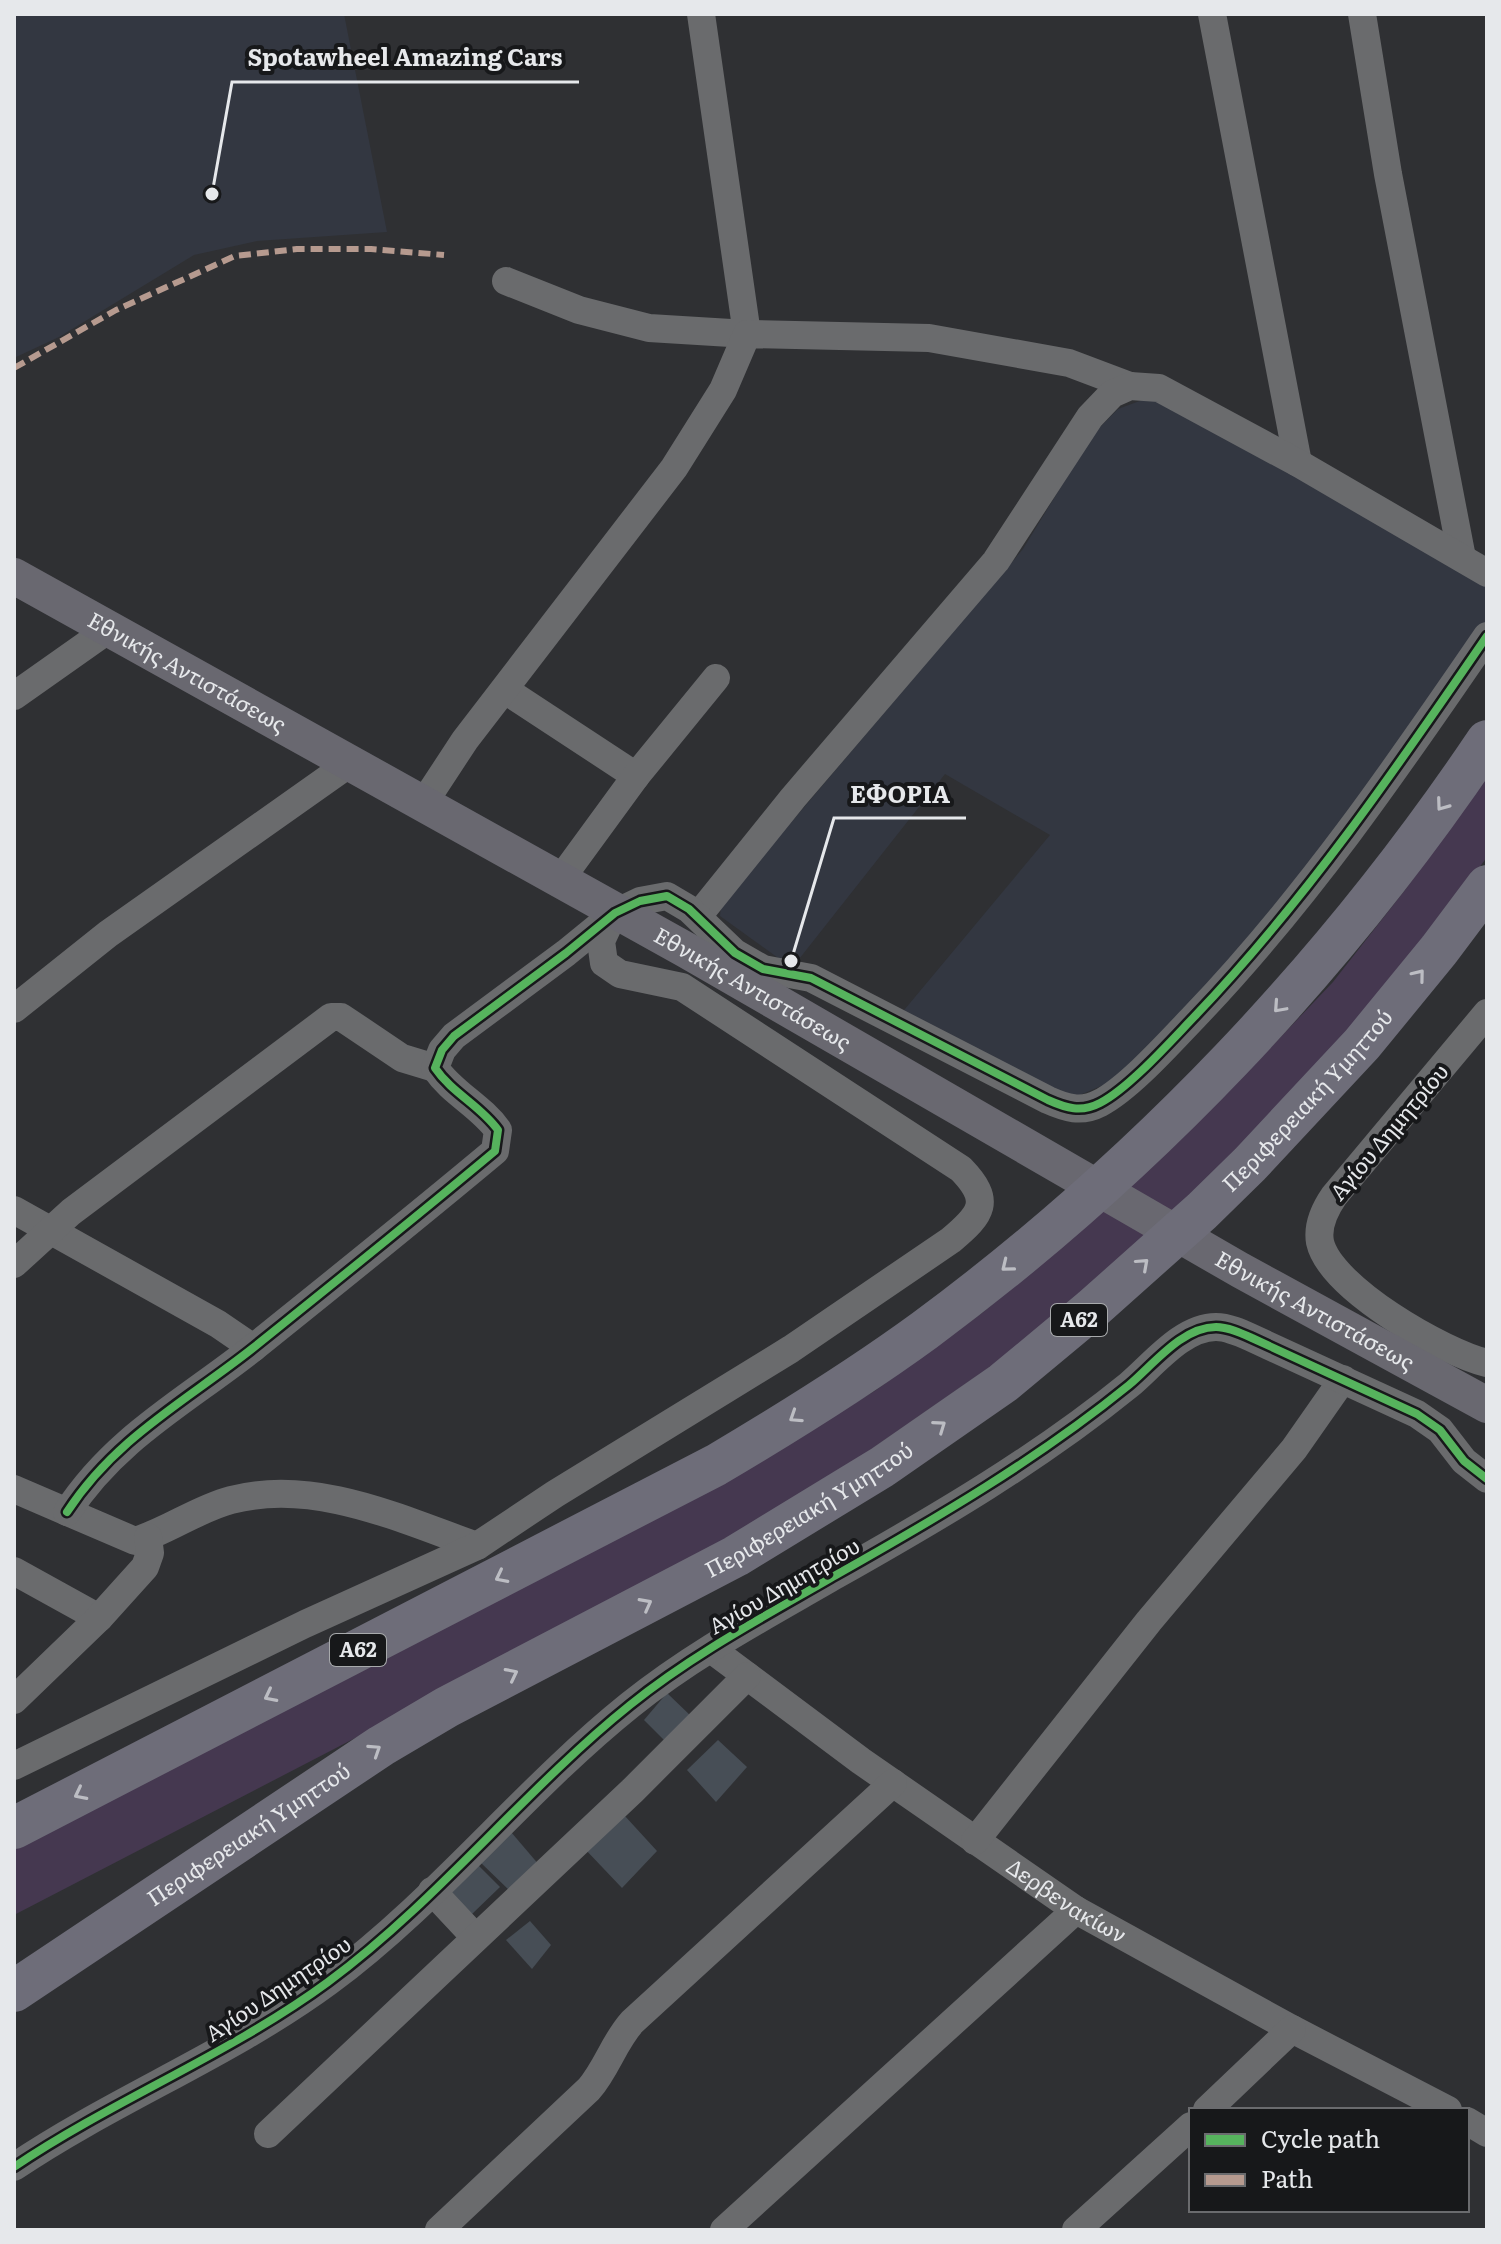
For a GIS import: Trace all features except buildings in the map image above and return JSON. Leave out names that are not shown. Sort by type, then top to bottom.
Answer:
[{"type":"highway","name":"Α62","points":[[14,1828],[692,1478],[787,1423],[923,1331],[1052,1229],[1174,1118],[1232,1060],[1287,999],[1404,857],[1487,741]]},
{"type":"highway","name":"Περιφερειακή Υμηττού","points":[[14,1991],[381,1746],[447,1707],[736,1556],[882,1467],[1003,1383],[1092,1309],[1250,1164],[1362,1044],[1487,886]]},
{"type":"main road","name":"Εθνικής Αντιστάσεως","points":[[14,576],[699,958],[1240,1270],[1487,1405]]},
{"type":"street","points":[[423,804],[444,770],[683,456],[723,390],[747,334],[701,14]]},
{"type":"street","points":[[1212,14],[1298,463]]},
{"type":"street","points":[[1362,14],[1388,174],[1462,558]]},
{"type":"street","points":[[506,281],[579,310],[649,328],[747,334],[929,338],[1069,363],[1130,386],[1159,388],[1298,463],[1487,573]]},
{"type":"street","points":[[698,916],[793,798],[996,561],[1090,417],[1112,394],[1130,386]]},
{"type":"street","points":[[14,696],[109,629]]},
{"type":"street","points":[[435,1068],[442,1050],[454,1036],[615,913],[640,901],[667,896],[698,916],[735,953],[763,969],[811,978],[1048,1100],[1078,1110],[1090,1107],[1102,1102],[1146,1066],[1268,936],[1358,822],[1487,636]]},
{"type":"street","points":[[560,880],[636,776],[716,678]]},
{"type":"street","points":[[505,690],[636,776]]},
{"type":"street","points":[[14,1009],[108,934],[350,763]]},
{"type":"street","points":[[14,1766],[305,1624],[477,1546],[555,1494],[791,1349],[970,1224],[979,1210],[981,1197],[973,1181],[961,1169],[682,987],[620,974],[604,963],[601,941],[615,913]]},
{"type":"street","name":"Αγίου Δημητρίου","points":[[1487,1013],[1334,1196],[1323,1215],[1319,1233],[1323,1253],[1330,1264],[1369,1300],[1451,1350],[1487,1363]]},
{"type":"street","points":[[14,1264],[49,1231],[331,1017],[341,1017],[402,1058],[435,1068],[444,1082],[490,1119],[498,1130],[499,1141],[495,1151],[253,1348],[181,1399],[108,1459],[84,1485],[67,1512]]},
{"type":"street","points":[[14,1210],[218,1324],[253,1348]]},
{"type":"street","name":"Αγίου Δημητρίου","points":[[14,2167],[82,2124],[214,2055],[286,2011],[342,1971],[432,1891],[614,1718],[647,1691],[711,1649],[993,1482],[1083,1421],[1163,1355],[1202,1329],[1224,1328],[1237,1332],[1429,1421],[1474,1471],[1487,1479]]},
{"type":"street","points":[[975,1841],[1149,1621],[1294,1449],[1343,1379]]},
{"type":"street","points":[[14,1489],[117,1536],[135,1541],[198,1511],[233,1500],[264,1495],[300,1495],[362,1505],[477,1546]]},
{"type":"street","points":[[14,1699],[99,1618],[145,1567],[150,1553],[148,1537]]},
{"type":"street","points":[[14,1571],[99,1618]]},
{"type":"street","name":"Δερβενακίων","points":[[711,1649],[893,1783],[1076,1910],[1292,2029],[1444,2108]]},
{"type":"street","points":[[268,2134],[632,1791],[747,1676]]},
{"type":"street","points":[[439,2230],[589,2089],[602,2074],[617,2041],[632,2022],[893,1783]]},
{"type":"street","points":[[432,1891],[475,1937]]},
{"type":"street","points":[[724,2230],[1076,1910]]},
{"type":"street","points":[[1209,2108],[1292,2029]]},
{"type":"street","points":[[1469,2122],[1487,2133]]},
{"type":"street","points":[[1076,2230],[1189,2128]]},
{"type":"shaded area","points":[[14,14],[344,14],[387,232],[257,241],[194,255],[59,337],[14,358]]},
{"type":"shaded area","points":[[1156,395],[1487,585],[1487,623],[1256,939],[1125,1076],[1063,1102],[900,1015],[1050,835],[945,774],[792,968],[720,916],[721,905],[1023,549],[1093,434],[1118,409]]},
{"type":"shaded area","points":[[1487,776],[1487,857],[1444,916],[1370,1007],[1211,1180],[1029,1340],[788,1507],[442,1693],[14,1915],[14,1850],[648,1523],[761,1461],[876,1390],[982,1313],[1083,1228],[1254,1065],[1333,982],[1405,890]]},
{"type":"marked path","points":[[14,368],[116,310],[235,256],[297,249],[371,249],[444,255]]},
{"type":"cycle path","points":[[67,1512],[86,1486],[129,1442],[253,1348],[495,1151],[498,1130],[435,1068],[442,1050],[454,1036],[615,913],[640,901],[667,896],[689,909],[735,953],[763,969],[811,978],[1055,1103],[1074,1108],[1093,1106],[1124,1087],[1149,1064],[1274,927],[1384,784],[1487,636]]},
{"type":"cycle path","points":[[14,2167],[52,2142],[252,2032],[328,1982],[407,1916],[591,1738],[654,1686],[731,1636],[912,1532],[1023,1463],[1129,1385],[1169,1348],[1191,1333],[1216,1327],[1234,1331],[1417,1414],[1440,1430],[1464,1461],[1487,1479]]},
{"type":"place","name":"Spotawheel Amazing Cars","points":[[212,194]]},
{"type":"place","name":"ΕΦΟΡΙΑ","points":[[791,961]]}]
